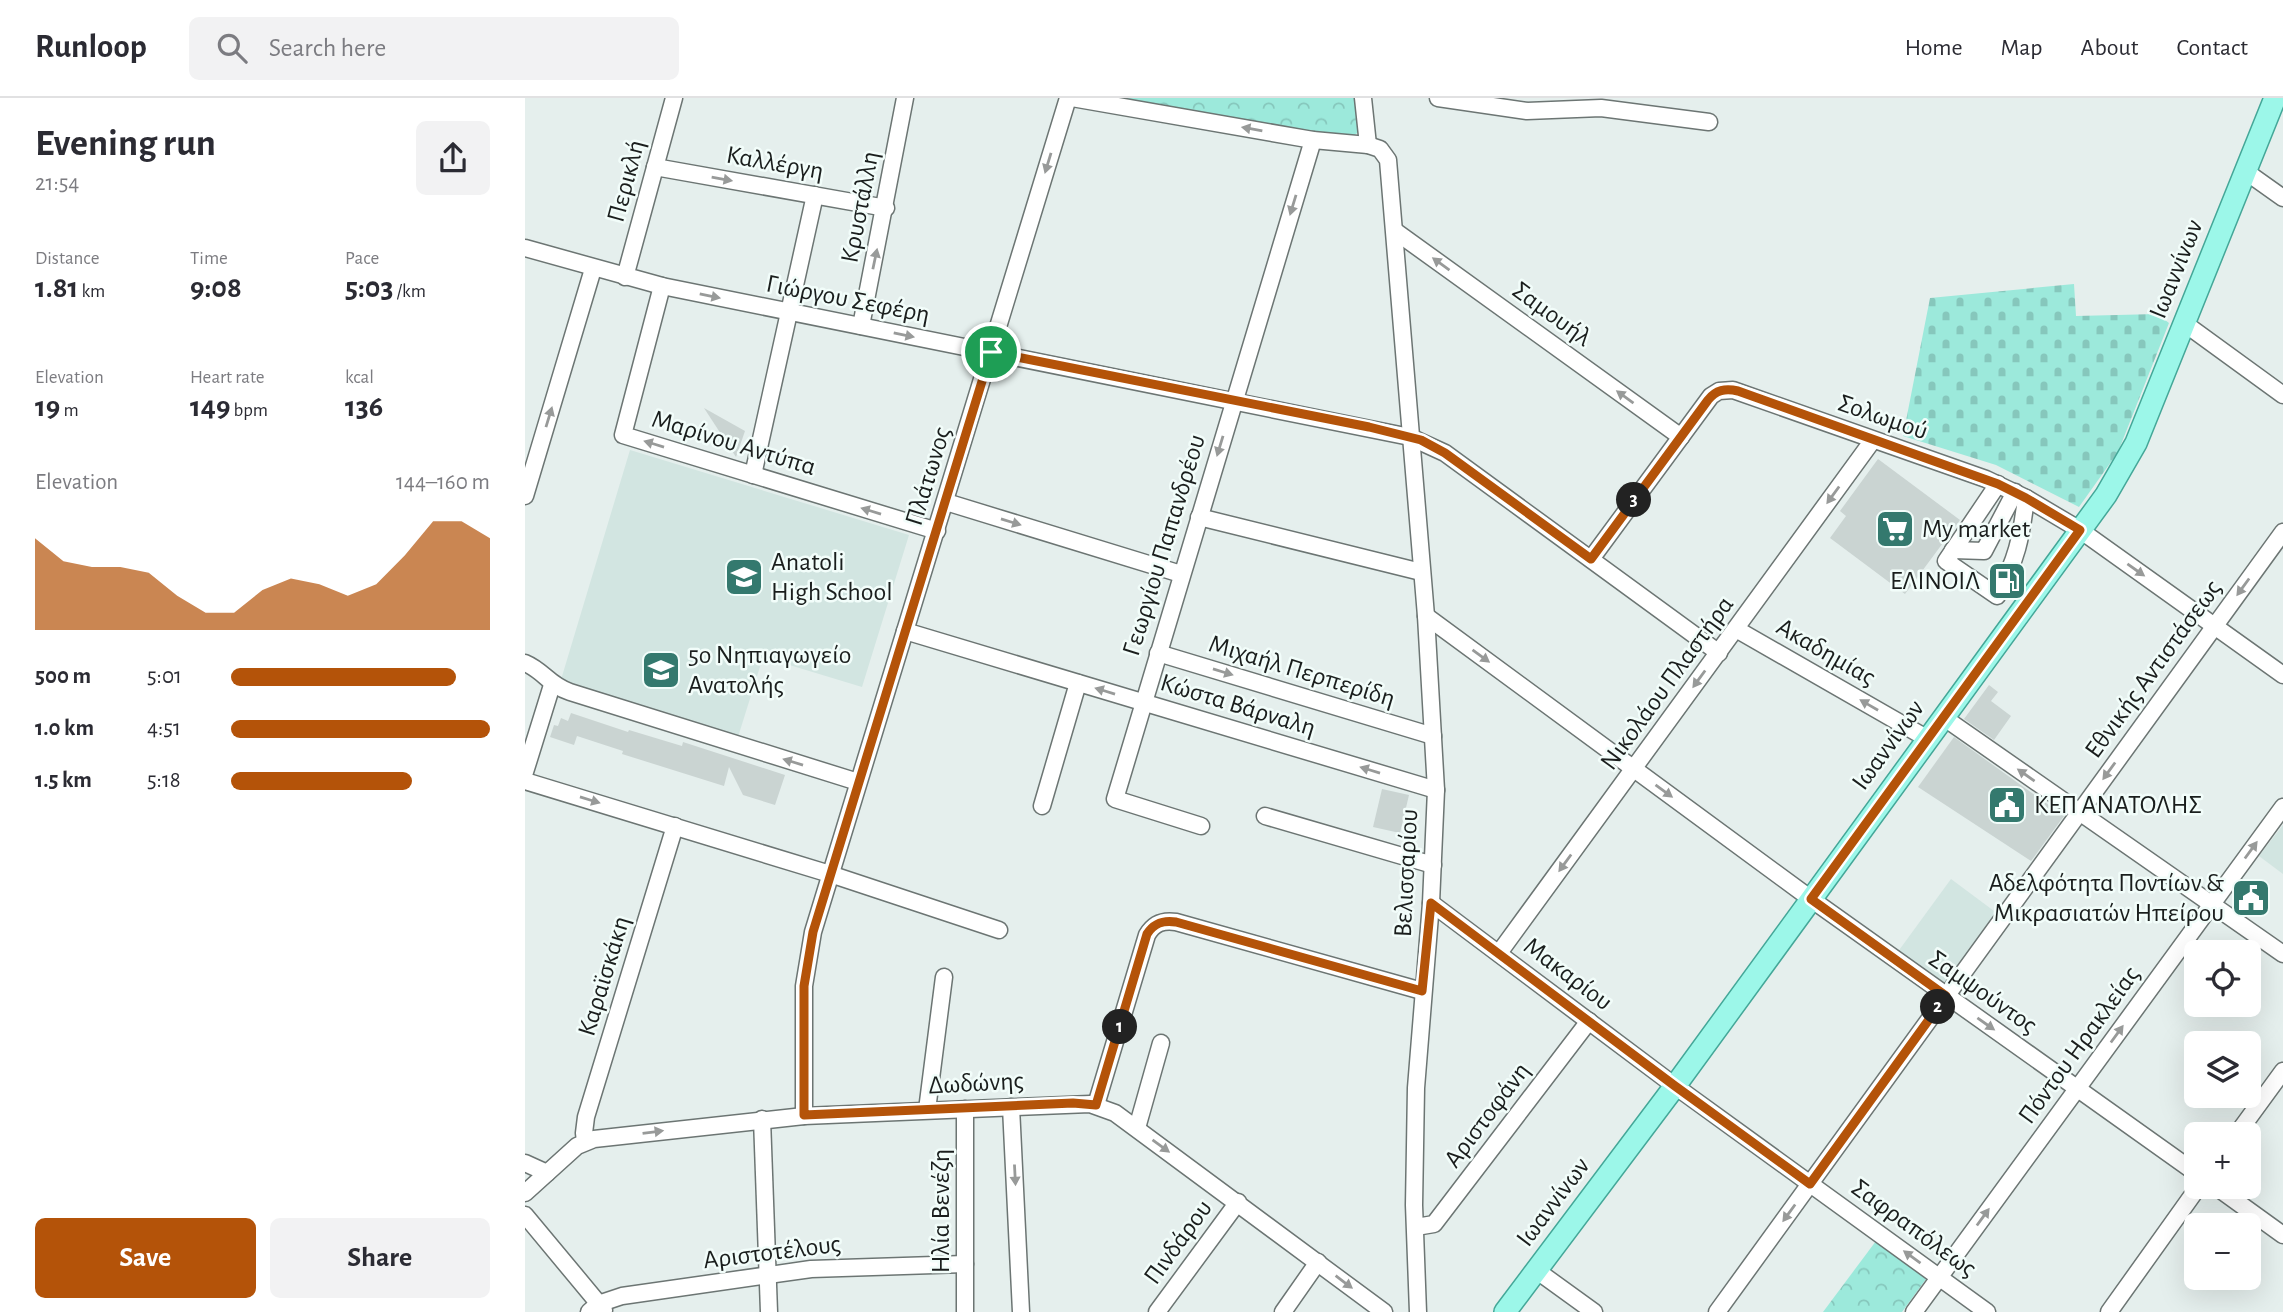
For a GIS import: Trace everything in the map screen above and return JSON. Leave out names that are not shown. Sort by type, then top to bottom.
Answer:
[{"type":"main road","name":"Ιωαννίνων","points":[[1505,1312],[1675,1086],[2106,495],[2136,443],[2275,98]]},
{"type":"street","name":"Περικλή","points":[[625,277],[674,98]]},
{"type":"street","name":"Κρυστάλλη","points":[[861,326],[886,208],[905,98]]},
{"type":"street","points":[[1070,98],[1313,140],[1368,145],[1363,98]]},
{"type":"street","name":"Πλάτωνος","points":[[804,1115],[804,986],[813,932],[1070,98]]},
{"type":"street","points":[[1438,98],[1527,111],[1555,104],[1709,122]]},
{"type":"street","name":"Γεωργίου Παπανδρέου","points":[[1201,826],[1115,799],[1313,140]]},
{"type":"street","name":"Βελισσαρίου","points":[[1368,145],[1380,149],[1388,160],[1426,616],[1436,790],[1431,903],[1416,1088],[1418,1312]]},
{"type":"street","name":"Καλλέργη","points":[[655,167],[886,208]]},
{"type":"street","points":[[2245,171],[2283,198]]},
{"type":"street","points":[[753,475],[815,195]]},
{"type":"street","name":"Σαμουήλ","points":[[1395,231],[1681,437]]},
{"type":"street","name":"Γιώργου Σεφέρη","points":[[525,248],[662,286],[1410,437],[1445,453],[1719,653]]},
{"type":"street","points":[[526,487],[593,269]]},
{"type":"street","name":"Μαρίνου Αντύπα","points":[[662,286],[623,435],[937,531]]},
{"type":"street","points":[[2184,323],[2283,395]]},
{"type":"street","name":"Σολωμού","points":[[1591,559],[1711,396],[1726,389],[1738,391],[1998,484],[2021,495],[2080,530],[2283,675]]},
{"type":"street","name":"Νικολάου Πλαστήρα","points":[[1499,953],[1873,440]]},
{"type":"street","points":[[1998,484],[1946,561],[1997,596],[2010,573],[2020,545],[2021,495]]},
{"type":"street","points":[[1954,550],[1984,551],[2021,495]]},
{"type":"street","points":[[946,502],[1181,574]]},
{"type":"street","points":[[1199,517],[1421,572]]},
{"type":"street","name":"Εθνικής Αντιστάσεως","points":[[1717,1312],[2283,532]]},
{"type":"street","name":"Σαμψούντος","points":[[1426,616],[1811,899],[2184,1165]]},
{"type":"street","name":"Ακαδημίας","points":[[1736,629],[1928,739]]},
{"type":"street","name":"Κώστα Βάρναλη","points":[[905,631],[1436,790]]},
{"type":"street","name":"Μιχαήλ Περπερίδη","points":[[1158,653],[1433,736]]},
{"type":"street","points":[[525,663],[540,671],[552,685],[858,782]]},
{"type":"street","points":[[1042,806],[1078,683]]},
{"type":"street","points":[[525,772],[552,685]]},
{"type":"street","points":[[1943,717],[2283,954]]},
{"type":"street","points":[[525,781],[675,825],[999,930]]},
{"type":"street","name":"Πόντου Ηρακλείας","points":[[1914,1312],[2283,807]]},
{"type":"street","points":[[1265,816],[1433,865]]},
{"type":"street","name":"Καραϊσκάκη","points":[[586,1141],[586,1117],[675,825]]},
{"type":"street","name":"Μακαρίου","points":[[1431,903],[1675,1086]]},
{"type":"street","points":[[1096,1105],[1147,934],[1163,921],[1176,922],[1422,991]]},
{"type":"street","points":[[927,1110],[944,977]]},
{"type":"street","name":"Αριστοφάνη","points":[[1416,1227],[1434,1224],[1590,1021]]},
{"type":"street","points":[[1137,1128],[1161,1043]]},
{"type":"street","points":[[2246,1122],[2281,1078]]},
{"type":"street","name":"Σαφραπόλεως","points":[[1675,1086],[1987,1312]]},
{"type":"street","name":"Δωδώνης","points":[[586,1141],[804,1115],[1073,1103],[1096,1105],[1115,1113],[1137,1128],[1384,1312]]},
{"type":"street","points":[[1011,1107],[1021,1312]]},
{"type":"street","name":"Ηλία Βενέζη","points":[[965,1109],[965,1312]]},
{"type":"street","points":[[762,1119],[769,1312]]},
{"type":"street","points":[[525,1193],[586,1141]]},
{"type":"street","points":[[525,1163],[547,1173]]},
{"type":"street","points":[[2109,1312],[2190,1199]]},
{"type":"street","points":[[2233,1199],[2283,1235]]},
{"type":"street","name":"Πινδάρου","points":[[1157,1312],[1238,1202]]},
{"type":"street","points":[[525,1215],[597,1309]]},
{"type":"street","points":[[1283,1312],[1318,1262]]},
{"type":"street","name":"Αριστοτέλους","points":[[597,1309],[622,1296],[822,1268],[965,1264]]},
{"type":"street","points":[[1536,1270],[1594,1312]]},
{"type":"shaded area","name":"Anatoli High School","points":[[630,450],[909,535],[862,687],[763,657],[738,737],[560,683]]},
{"type":"shaded area","points":[[2283,825],[2283,874],[2259,856]]},
{"type":"shaded area","points":[[1951,879],[1998,914],[1944,987],[1897,953]]},
{"type":"green space","points":[[1109,98],[1357,98],[1360,130],[1355,135],[1319,134]]},
{"type":"green space","points":[[2074,284],[2076,316],[2157,314],[2169,323],[2118,452],[2079,507],[1996,465],[1903,436],[1930,298]]},
{"type":"green space","points":[[1876,1241],[1926,1279],[1902,1312],[1823,1312]]},
{"type":"building","points":[[704,408],[745,431],[736,457]]},
{"type":"building","name":"My market","points":[[1878,459],[1960,520],[1905,594],[1830,538],[1846,516],[1840,511]]},
{"type":"building","points":[[1989,685],[1998,692],[1991,701],[2011,716],[1994,740],[1964,719]]},
{"type":"building","points":[[571,713],[682,746],[683,742],[785,775],[775,805],[743,795],[729,767],[724,786],[622,754],[623,751],[577,736],[574,745],[550,737],[554,725],[558,726],[561,718],[568,721]]},
{"type":"building","points":[[1954,737],[2064,816],[2031,861],[1918,787]]},
{"type":"building","points":[[1382,789],[1409,795],[1400,833],[1373,827]]},
{"type":"place","name":"My market","points":[[1895,529]]},
{"type":"place","name":"Anatoli High School","points":[[744,577]]},
{"type":"place","name":"ΕΛΙΝΟΙΛ","points":[[2007,581]]},
{"type":"place","name":"5ο Νηπιαγωγείο Ανατολής","points":[[661,670]]},
{"type":"place","name":"ΚΕΠ ΑΝΑΤΟΛΗΣ","points":[[2007,805]]},
{"type":"place","name":"Αδελφότητα Ποντίων & Μικρασιατών Ηπείρου","points":[[2251,898]]},
{"type":"route","points":[[991,352],[1356,424],[1421,440],[1445,453],[1591,559],[1711,396],[1726,389],[1998,484],[2080,530],[1811,899],[1946,996],[1810,1184],[1431,903],[1422,991],[1176,922],[1163,921],[1156,925],[1147,934],[1096,1105],[1073,1103],[804,1115],[804,986],[813,932],[991,352]]}]
